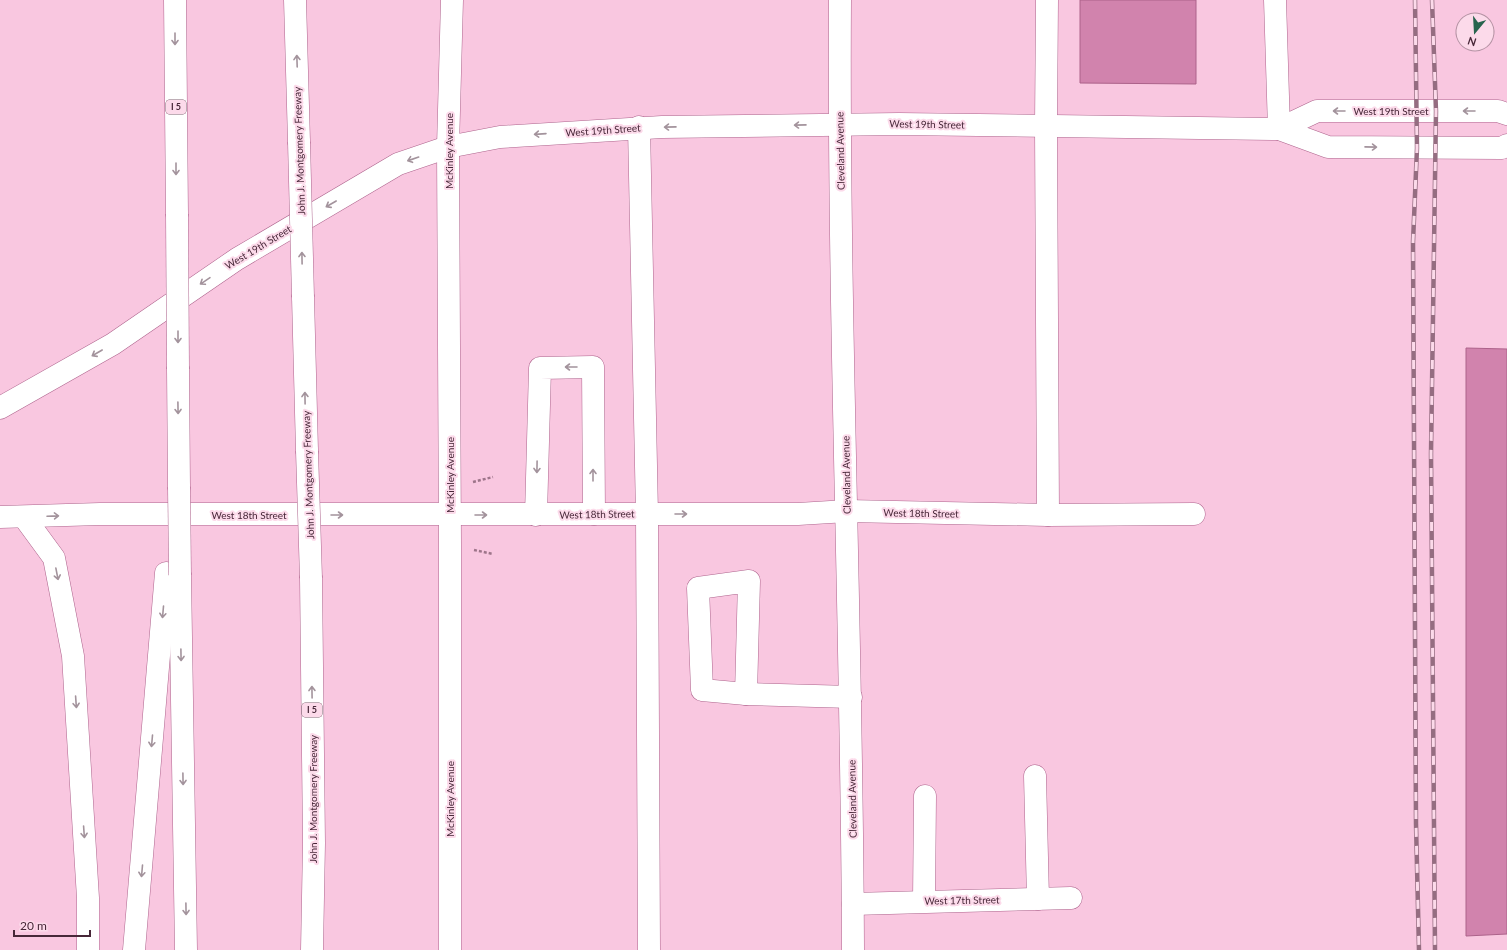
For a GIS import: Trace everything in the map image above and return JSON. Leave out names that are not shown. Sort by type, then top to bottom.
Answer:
[{"type":"main road","name":"I 5","points":[[173,574],[179,487],[175,0]]},
{"type":"main road","name":"John J. Montgomery Freeway","points":[[295,0],[311,578],[314,843],[312,950]]},
{"type":"main road","name":"McKinley Avenue","points":[[450,950],[448,147],[452,0]]},
{"type":"main road","name":"Cleveland Avenue","points":[[840,0],[839,124],[851,697],[853,950]]},
{"type":"main road","points":[[1047,0],[1046,126],[1048,514]]},
{"type":"main road","points":[[1275,0],[1279,129]]},
{"type":"main road","name":"West 19th Street","points":[[1279,129],[1317,111],[1498,111],[1507,114]]},
{"type":"main road","name":"West 19th Street","points":[[0,408],[113,344],[237,259],[398,164],[448,147],[500,137],[639,127],[899,124],[1279,129],[1328,147],[1502,148],[1507,145]]},
{"type":"main road","points":[[639,127],[647,514],[648,950]]},
{"type":"main road","points":[[536,515],[540,368],[593,367],[594,514]]},
{"type":"main road","name":"West 18th Street","points":[[0,517],[100,514],[798,514],[846,511],[1048,514],[1194,514]]},
{"type":"main road","points":[[24,517],[54,558],[73,656],[88,898],[88,950]]},
{"type":"main road","points":[[134,950],[173,574]]},
{"type":"main road","points":[[173,574],[186,950]]},
{"type":"main road","points":[[746,694],[749,581],[698,588],[702,690],[746,694],[851,697]]},
{"type":"main road","points":[[1035,776],[1038,899]]},
{"type":"main road","points":[[924,901],[925,796]]},
{"type":"main road","points":[[314,843],[320,950]]},
{"type":"main road","name":"West 17th Street","points":[[853,904],[1071,898]]},
{"type":"building","points":[[1080,0],[1196,0],[1196,84],[1080,83]]},
{"type":"building","points":[[1466,348],[1507,349],[1507,934],[1466,936]]},
{"type":"railway","points":[[1415,0],[1417,148],[1413,242],[1416,824],[1419,950]]},
{"type":"railway","points":[[1432,0],[1436,111],[1431,454],[1435,950]]}]
